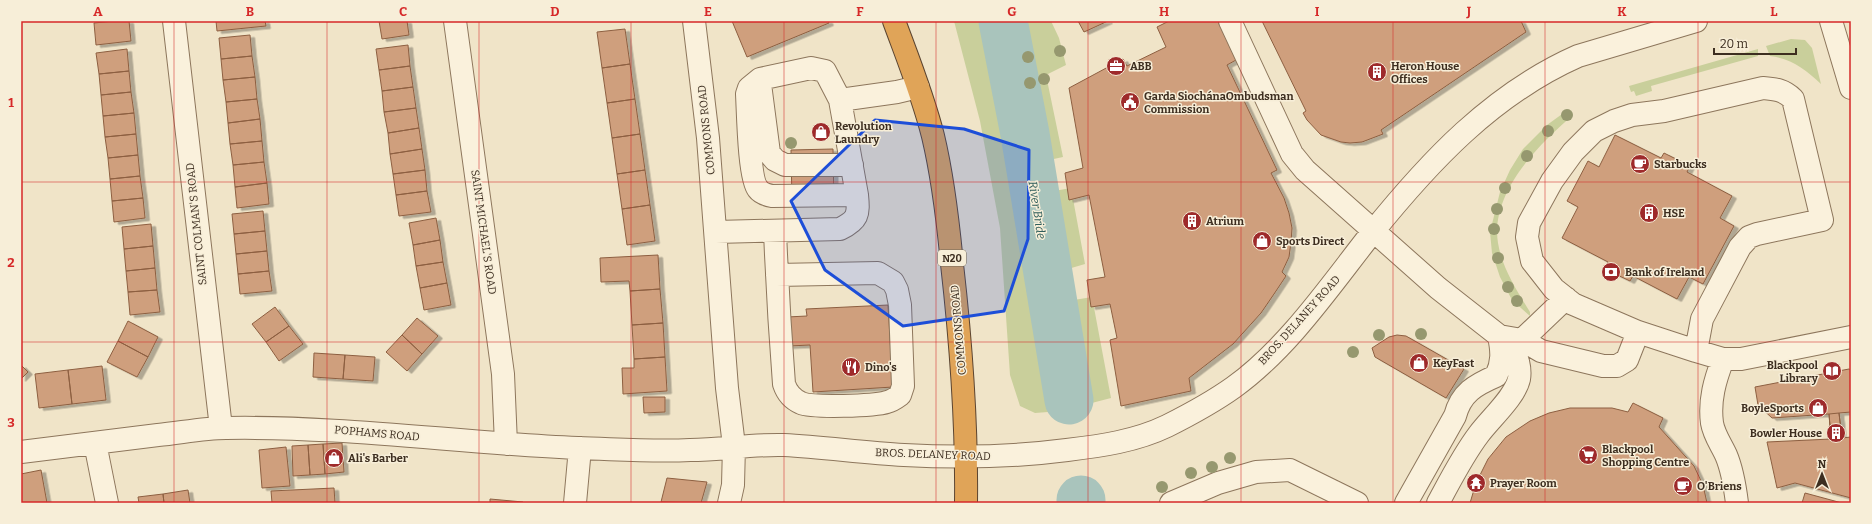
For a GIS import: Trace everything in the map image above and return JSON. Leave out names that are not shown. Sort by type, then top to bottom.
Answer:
[{"type":"highway","name":"COMMONS ROAD","points":[[894,21],[918,87],[933,136],[943,188],[958,312],[967,457],[966,503]]},
{"type":"street","name":"SAINT COLMAN'S ROAD","points":[[174,21],[221,428]]},
{"type":"street","name":"SAINT MICHAEL'S ROAD","points":[[455,21],[503,374],[506,444]]},
{"type":"street","name":"COMMONS ROAD","points":[[694,21],[708,138],[727,388],[734,446],[733,486],[730,503]]},
{"type":"street","points":[[1230,21],[1292,154],[1314,179],[1373,232],[1438,288],[1512,346],[1516,353],[1520,368],[1519,380],[1514,390],[1479,434],[1456,468],[1438,503]]},
{"type":"street","name":"BROS. DELANEY ROAD","points":[[734,446],[782,445],[903,455],[967,457],[1032,454],[1102,446],[1133,438],[1164,427],[1234,387],[1280,345],[1335,282],[1373,232],[1436,160],[1473,123],[1514,91],[1560,64],[1578,56],[1696,21]]},
{"type":"street","points":[[1831,21],[1851,88]]},
{"type":"street","points":[[716,232],[840,229],[853,223],[859,211],[857,195],[852,165],[840,100],[830,78],[825,71],[811,68],[760,79],[749,88],[747,94],[753,175],[758,189],[764,194],[772,196],[857,195]]},
{"type":"street","points":[[760,79],[769,153],[775,160],[785,165],[852,165]]},
{"type":"street","points":[[840,100],[897,92],[918,87]]},
{"type":"street","points":[[1696,351],[1702,319],[1740,247],[1749,238],[1757,234],[1822,220],[1793,99],[1787,93],[1778,89],[1764,88],[1664,111],[1632,115],[1614,121],[1594,131],[1573,152],[1539,202],[1529,223],[1527,237],[1532,261],[1554,289],[1573,304],[1638,332],[1696,351],[1723,359],[1753,357],[1851,337]]},
{"type":"street","points":[[775,231],[777,275],[784,384],[786,392],[792,398],[802,403],[822,406],[885,403],[900,395],[903,386],[900,305],[897,290],[893,282],[878,273],[777,275]]},
{"type":"street","points":[[1522,340],[1566,298]]},
{"type":"street","points":[[1500,336],[1522,340],[1541,351],[1603,366],[1617,366],[1627,360],[1638,332]]},
{"type":"street","points":[[1406,503],[1464,395],[1478,384],[1496,376],[1501,366],[1503,354],[1500,336]]},
{"type":"street","points":[[1723,359],[1712,394],[1712,424],[1732,472],[1737,503]]},
{"type":"street","name":"POPHAMS ROAD","points":[[21,452],[221,428],[328,429],[506,444],[580,448],[691,450],[734,446]]},
{"type":"street","points":[[95,443],[107,503]]},
{"type":"street","points":[[576,503],[580,448]]},
{"type":"street","points":[[1171,503],[1218,483],[1256,472],[1290,470],[1357,503]]},
{"type":"highlighted area","points":[[875,120],[964,129],[1029,150],[1028,239],[1004,311],[903,326],[825,270],[791,201]]},
{"type":"green space","points":[[954,21],[1051,21],[1059,38],[1066,65],[1046,75],[1063,157],[1049,160],[1054,191],[1071,188],[1085,264],[1068,269],[1074,300],[1092,297],[1111,398],[1061,411],[1035,413],[1020,406],[1010,375],[1000,228],[980,121]]},
{"type":"green space","points":[[1791,39],[1805,40],[1812,48],[1821,84],[1792,62],[1770,56],[1766,46]]},
{"type":"green space","points":[[1758,49],[1758,56],[1651,86],[1652,91],[1636,96],[1634,91],[1631,92],[1629,86]]},
{"type":"green space","points":[[1569,109],[1572,116],[1545,141],[1519,172],[1509,188],[1501,206],[1497,224],[1498,243],[1506,270],[1530,312],[1530,316],[1512,300],[1500,277],[1492,253],[1490,232],[1500,192],[1510,170],[1523,149],[1547,125]]},
{"type":"building","points":[[129,21],[131,41],[96,45],[94,23]]},
{"type":"building","points":[[216,21],[265,21],[266,26],[217,31]]},
{"type":"building","points":[[379,21],[407,21],[409,35],[382,39]]},
{"type":"building","points":[[732,21],[828,21],[829,23],[747,57]]},
{"type":"building","points":[[1078,21],[1108,21],[1084,32]]},
{"type":"building","name":"Atrium","points":[[1169,21],[1218,21],[1236,60],[1227,65],[1277,170],[1271,173],[1284,198],[1289,213],[1292,228],[1291,242],[1289,257],[1282,272],[1286,276],[1274,294],[1261,313],[1233,344],[1189,378],[1191,391],[1121,406],[1110,340],[1117,338],[1110,304],[1091,307],[1087,280],[1105,277],[1089,195],[1069,200],[1065,173],[1083,168],[1069,88],[1123,59],[1127,66],[1166,47],[1157,27]]},
{"type":"building","name":"Heron House Offices","points":[[1262,21],[1521,21],[1526,32],[1381,130],[1383,134],[1362,142],[1350,143],[1341,142],[1321,135],[1307,120],[1303,113],[1306,111]]},
{"type":"building","points":[[625,29],[630,64],[602,68],[597,32]]},
{"type":"building","points":[[250,35],[252,56],[221,59],[219,38]]},
{"type":"building","points":[[408,45],[410,66],[379,70],[376,49]]},
{"type":"building","points":[[127,49],[129,71],[99,74],[96,53]]},
{"type":"building","points":[[252,56],[255,77],[223,80],[221,59]]},
{"type":"building","points":[[630,64],[635,99],[607,103],[602,68]]},
{"type":"building","points":[[410,66],[413,87],[382,91],[379,70]]},
{"type":"building","points":[[129,71],[131,92],[101,95],[99,74]]},
{"type":"building","points":[[255,77],[257,99],[226,102],[223,80]]},
{"type":"building","points":[[413,87],[416,108],[384,112],[382,91]]},
{"type":"building","points":[[131,92],[134,113],[103,116],[101,95]]},
{"type":"building","points":[[257,99],[260,119],[228,123],[226,102]]},
{"type":"building","points":[[635,99],[640,134],[612,138],[607,103]]},
{"type":"building","points":[[416,108],[419,128],[388,133],[384,112]]},
{"type":"building","points":[[134,113],[136,134],[105,137],[103,116]]},
{"type":"building","points":[[260,119],[262,141],[230,144],[228,123]]},
{"type":"building","points":[[419,128],[422,149],[390,154],[388,133]]},
{"type":"building","points":[[136,134],[138,155],[108,158],[105,137]]},
{"type":"building","points":[[640,134],[645,170],[617,174],[612,138]]},
{"type":"building","name":"HSE","points":[[1615,135],[1661,158],[1664,153],[1690,166],[1687,172],[1732,196],[1720,218],[1734,226],[1703,284],[1689,277],[1677,299],[1633,276],[1630,281],[1611,272],[1605,268],[1608,262],[1562,238],[1578,207],[1567,201],[1588,161],[1599,167]]},
{"type":"building","points":[[262,141],[264,162],[233,165],[230,144]]},
{"type":"building","points":[[422,149],[425,170],[393,174],[390,154]]},
{"type":"building","points":[[833,149],[834,202],[792,203],[791,150]]},
{"type":"building","points":[[138,155],[140,176],[110,179],[108,158]]},
{"type":"building","points":[[264,162],[267,183],[235,187],[233,165]]},
{"type":"building","points":[[425,170],[427,191],[396,195],[393,174]]},
{"type":"building","points":[[645,170],[650,205],[622,209],[617,174]]},
{"type":"building","points":[[140,176],[143,198],[112,201],[110,179]]},
{"type":"building","points":[[267,183],[269,204],[237,208],[235,187]]},
{"type":"building","points":[[427,191],[431,212],[399,216],[396,195]]},
{"type":"building","points":[[143,198],[145,218],[114,222],[112,201]]},
{"type":"building","points":[[650,205],[655,241],[627,245],[622,209]]},
{"type":"building","points":[[263,211],[265,231],[234,234],[232,214]]},
{"type":"building","points":[[436,218],[440,240],[413,245],[409,223]]},
{"type":"building","points":[[151,224],[153,246],[124,249],[122,227]]},
{"type":"building","points":[[265,231],[267,251],[236,254],[234,234]]},
{"type":"building","points":[[440,240],[443,262],[416,266],[413,245]]},
{"type":"building","points":[[153,246],[155,268],[126,271],[124,249]]},
{"type":"building","points":[[267,251],[269,271],[238,274],[236,254]]},
{"type":"building","points":[[658,255],[660,289],[630,291],[629,281],[601,282],[600,258]]},
{"type":"building","points":[[443,262],[447,283],[420,288],[416,266]]},
{"type":"building","points":[[155,268],[157,290],[128,292],[126,271]]},
{"type":"building","points":[[269,271],[272,291],[240,294],[238,274]]},
{"type":"building","points":[[447,283],[451,305],[424,310],[420,288]]},
{"type":"building","points":[[660,289],[663,323],[632,325],[630,291]]},
{"type":"building","points":[[157,290],[160,312],[130,315],[128,292]]},
{"type":"building","name":"Dino's","points":[[888,305],[893,387],[813,392],[810,345],[789,346],[787,317],[807,316],[806,309]]},
{"type":"building","points":[[275,307],[289,326],[266,342],[252,324]]},
{"type":"building","points":[[417,318],[438,336],[422,354],[402,335]]},
{"type":"building","points":[[128,321],[158,337],[148,357],[118,341]]},
{"type":"building","points":[[663,323],[665,357],[634,359],[632,325]]},
{"type":"building","points":[[289,326],[303,344],[279,361],[266,342]]},
{"type":"building","points":[[402,335],[422,354],[407,371],[386,352]]},
{"type":"building","name":"KeyFast","points":[[1397,335],[1406,336],[1464,369],[1446,398],[1375,357],[1372,348],[1389,337]]},
{"type":"building","points":[[118,341],[148,357],[137,377],[107,362]]},
{"type":"building","points":[[314,353],[345,355],[343,379],[313,377]]},
{"type":"building","points":[[345,355],[375,357],[373,381],[343,379]]},
{"type":"building","points":[[665,357],[667,391],[623,394],[622,368],[634,368],[634,359]]},
{"type":"building","points":[[21,365],[28,372],[21,379]]},
{"type":"building","points":[[102,366],[106,400],[72,404],[68,370]]},
{"type":"building","name":"Bowler House","points":[[1849,369],[1851,370],[1851,412],[1839,413],[1842,438],[1851,437],[1851,498],[1795,483],[1777,488],[1767,442],[1831,439],[1829,414],[1772,418],[1758,405],[1755,387]]},
{"type":"building","points":[[68,370],[72,404],[39,408],[35,374]]},
{"type":"building","points":[[643,397],[665,397],[665,412],[644,413]]},
{"type":"building","name":"Blackpool Shopping Centre","points":[[1633,403],[1663,418],[1659,427],[1694,466],[1703,485],[1707,503],[1470,503],[1476,483],[1488,459],[1506,437],[1530,421],[1549,413],[1570,408],[1612,408],[1628,412]]},
{"type":"building","points":[[1839,413],[1842,438],[1831,439],[1829,414]]},
{"type":"building","name":"Ali's Barber","points":[[342,443],[344,472],[325,474],[323,444]]},
{"type":"building","points":[[323,444],[325,474],[310,475],[308,445]]},
{"type":"building","points":[[308,445],[310,475],[293,476],[292,446]]},
{"type":"building","points":[[286,447],[290,486],[262,488],[259,450]]},
{"type":"building","points":[[41,470],[47,503],[21,503],[21,474]]},
{"type":"building","points":[[667,478],[707,482],[701,503],[661,502]]},
{"type":"building","points":[[334,488],[335,503],[272,503],[271,491]]},
{"type":"building","points":[[188,490],[190,503],[164,503],[163,494]]},
{"type":"building","points":[[1805,493],[1842,503],[1802,503]]},
{"type":"building","points":[[163,494],[164,503],[139,503],[138,497]]},
{"type":"building","points":[[490,499],[523,502],[523,503],[490,503]]},
{"type":"waterway","name":"River Bride","points":[[1003,21],[1025,134],[1069,400]]},
{"type":"place","name":"ABB","points":[[1116,66]]},
{"type":"place","name":"Heron House Offices","points":[[1377,72]]},
{"type":"place","name":"Garda SiochánaOmbudsman Commission","points":[[1130,102]]},
{"type":"place","name":"Revolution Laundry","points":[[821,132]]},
{"type":"place","name":"Starbucks","points":[[1640,164]]},
{"type":"place","name":"HSE","points":[[1649,213]]},
{"type":"place","name":"Atrium","points":[[1192,221]]},
{"type":"place","name":"Sports Direct","points":[[1262,241]]},
{"type":"place","name":"Bank of Ireland","points":[[1611,272]]},
{"type":"place","name":"KeyFast","points":[[1419,363]]},
{"type":"place","name":"Dino's","points":[[851,367]]},
{"type":"place","name":"Blackpool Library","points":[[1832,371]]},
{"type":"place","name":"BoyleSports","points":[[1818,408]]},
{"type":"place","name":"Bowler House","points":[[1836,433]]},
{"type":"place","name":"Blackpool Shopping Centre","points":[[1588,455]]},
{"type":"place","name":"Ali's Barber","points":[[334,458]]},
{"type":"place","name":"Prayer Room","points":[[1476,483]]},
{"type":"place","name":"O'Briens","points":[[1683,486]]}]
